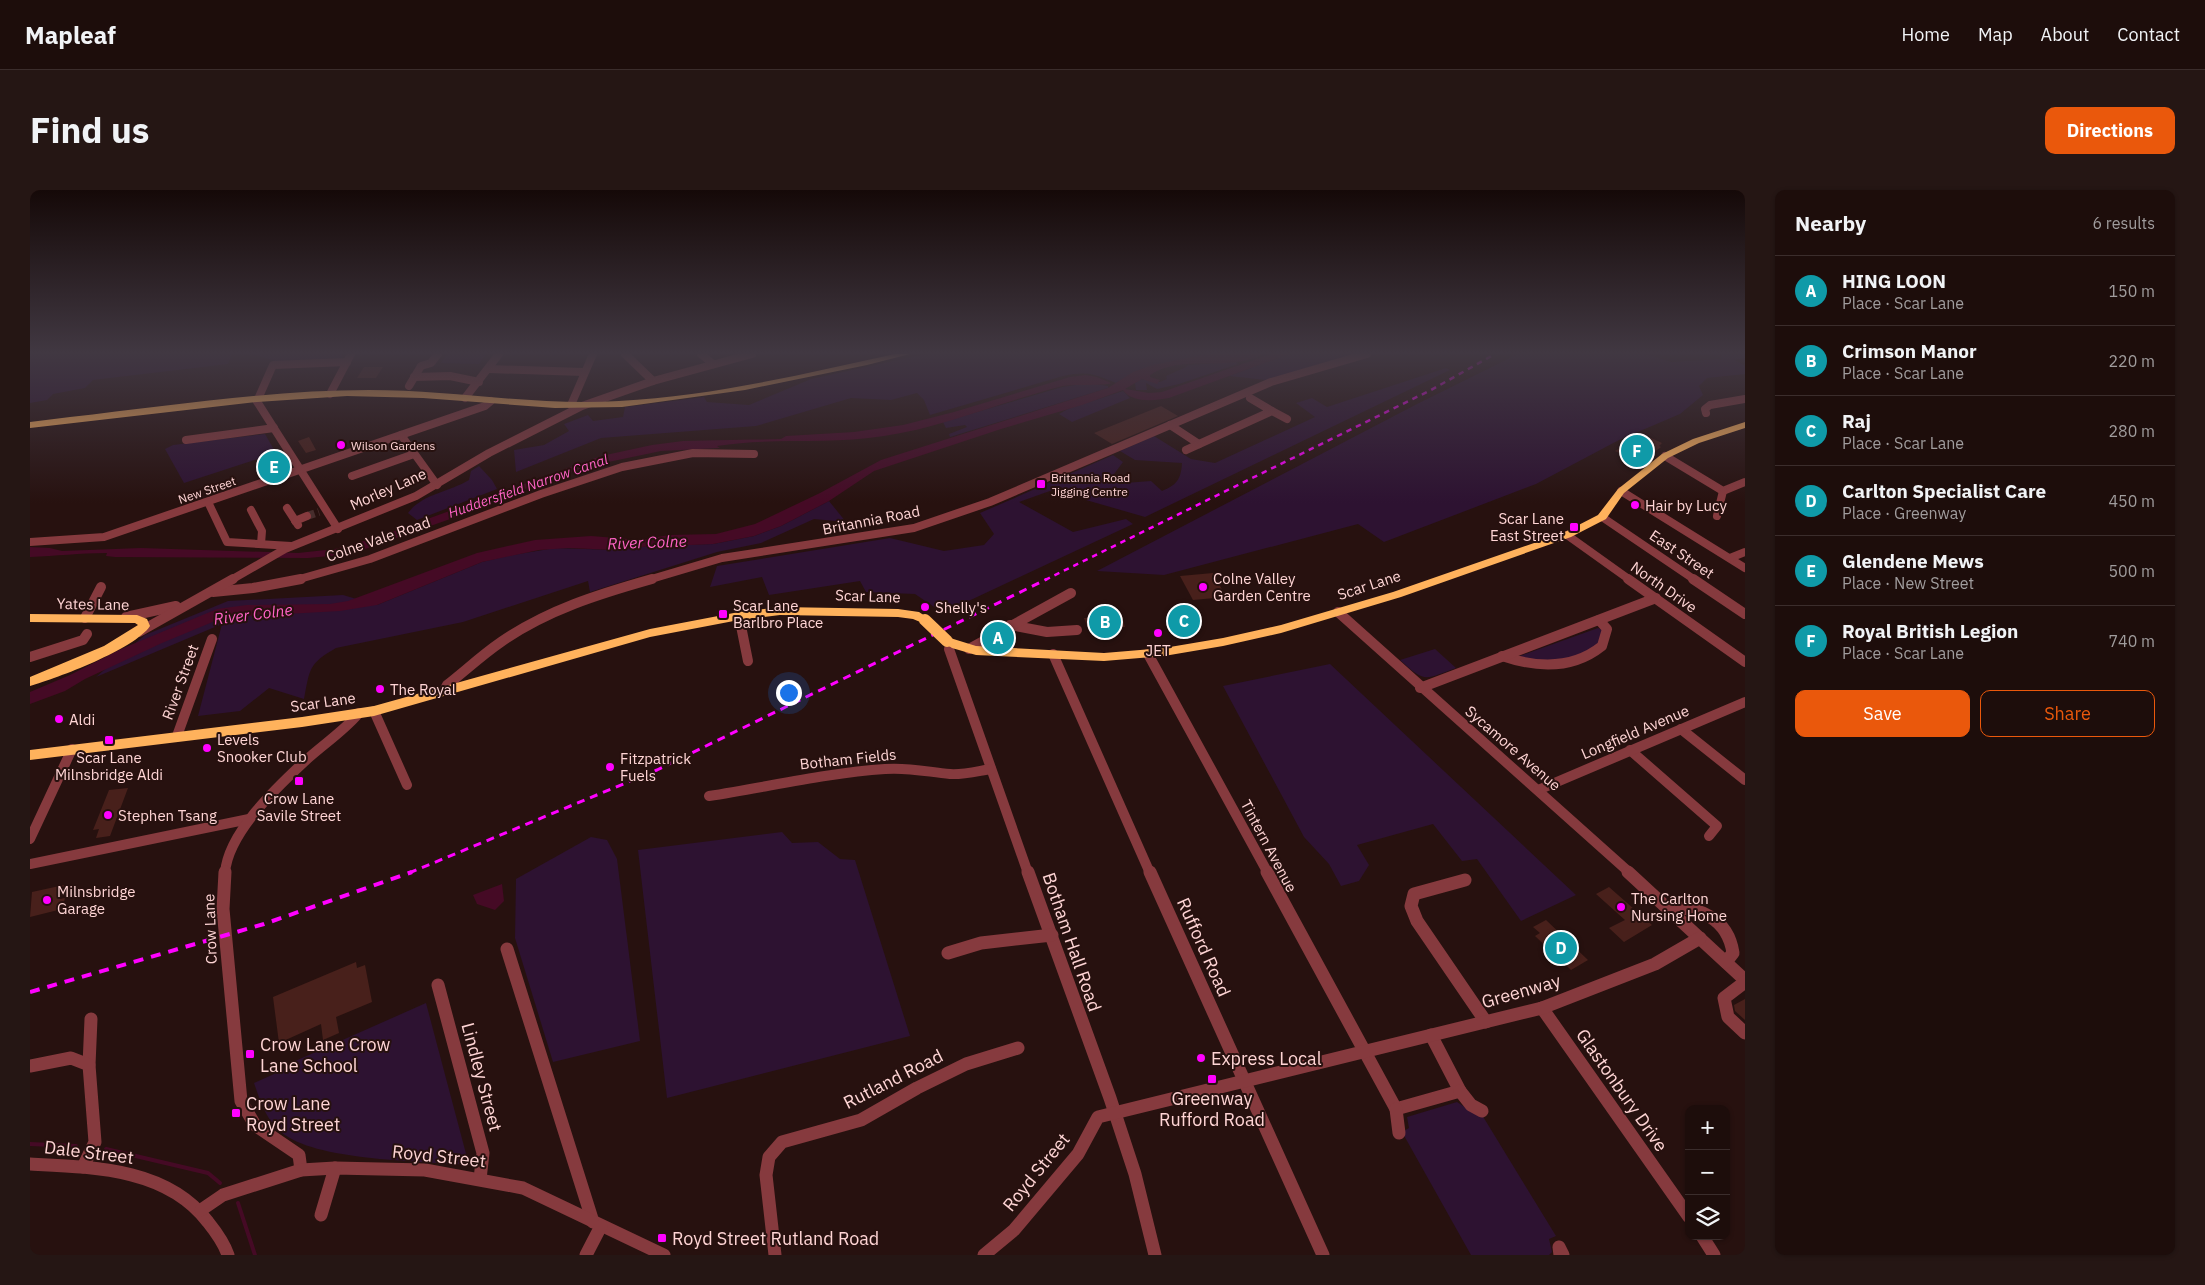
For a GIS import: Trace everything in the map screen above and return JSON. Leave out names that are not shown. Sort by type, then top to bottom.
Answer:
[{"type":"main road","points":[[30,425],[216,404]]},
{"type":"main road","points":[[545,404],[582,406],[602,404]]},
{"type":"main road","name":"Scar Lane","points":[[30,756],[359,713],[650,633],[739,616],[780,611],[915,615],[925,620],[949,642],[969,649],[1102,657],[1148,654],[1261,633],[1338,612],[1567,535],[1602,517],[1621,491],[1646,469],[1665,456],[1696,441],[1745,426]]},
{"type":"main road","name":"Yates Lane","points":[[30,618],[117,618],[143,622],[144,626],[139,632]]},
{"type":"main road","name":"Morley Lane","points":[[30,682],[82,661],[139,632]]},
{"type":"street","points":[[260,404],[300,470],[322,511],[338,528]]},
{"type":"street","name":"New Street","points":[[30,542],[104,537],[488,404]]},
{"type":"street","name":"Morley Lane","points":[[139,632],[288,547],[338,528],[436,485],[489,453],[589,404]]},
{"type":"street","name":"Britannia Road","points":[[444,691],[447,685],[501,642],[540,619],[589,597],[722,558],[914,528],[990,502],[1220,404]]},
{"type":"street","points":[[1260,404],[1287,419]]},
{"type":"street","points":[[1706,413],[1705,409],[1710,405],[1718,404]]},
{"type":"street","points":[[1186,450],[1272,411]]},
{"type":"street","points":[[1170,425],[1199,444]]},
{"type":"street","points":[[186,440],[274,428]]},
{"type":"street","points":[[401,435],[436,485]]},
{"type":"street","points":[[352,476],[414,454]]},
{"type":"street","name":"Colne Vale Road","points":[[207,593],[254,589],[354,566],[585,477],[643,461],[686,454],[754,454]]},
{"type":"street","points":[[1665,456],[1723,491]]},
{"type":"street","points":[[1723,491],[1745,482]]},
{"type":"street","points":[[1621,491],[1745,568]]},
{"type":"street","points":[[1717,516],[1723,491]]},
{"type":"street","points":[[208,502],[227,542],[288,547]]},
{"type":"street","points":[[287,508],[296,523],[307,516]]},
{"type":"street","points":[[252,510],[262,531],[261,544]]},
{"type":"street","name":"East Street","points":[[1602,517],[1745,614]]},
{"type":"street","name":"North Drive","points":[[1567,535],[1745,662]]},
{"type":"street","points":[[1730,558],[1745,552]]},
{"type":"street","points":[[85,618],[101,586]]},
{"type":"street","name":"Morley Lane","points":[[117,618],[159,611],[207,593]]},
{"type":"street","points":[[969,649],[1071,593]]},
{"type":"street","points":[[1420,688],[1656,598]]},
{"type":"street","name":"Sycamore Avenue","points":[[1338,612],[1420,688],[1538,790],[1745,981]]},
{"type":"street","points":[[739,616],[748,661]]},
{"type":"street","points":[[1502,656],[1526,664],[1541,666],[1579,661],[1596,652],[1602,646],[1607,629],[1599,620]]},
{"type":"street","points":[[1010,625],[1047,632],[1077,630]]},
{"type":"street","points":[[30,657],[83,640],[87,634]]},
{"type":"street","name":"River Street","points":[[176,736],[212,639]]},
{"type":"street","name":"Botham Hall Road","points":[[949,642],[949,650],[963,693],[1052,935],[1132,1164],[1154,1255]]},
{"type":"street","name":"Rufford Road","points":[[1053,654],[1056,665],[1323,1255]]},
{"type":"street","name":"Tintern Avenue","points":[[1148,654],[1364,1053]]},
{"type":"street","name":"Longfield Avenue","points":[[1538,790],[1745,702]]},
{"type":"street","points":[[374,710],[407,785]]},
{"type":"street","name":"Crow Lane","points":[[301,1170],[299,1155],[255,1124],[242,1101],[240,1093],[223,909],[226,860],[248,818],[304,762],[350,724],[359,713]]},
{"type":"street","points":[[1681,729],[1745,780]]},
{"type":"street","points":[[30,839],[72,749]]},
{"type":"street","points":[[1630,750],[1718,826],[1709,836]]},
{"type":"street","name":"Botham Fields","points":[[709,796],[755,789],[808,777],[886,768],[911,768],[951,774],[992,769]]},
{"type":"street","points":[[30,864],[248,818]]},
{"type":"street","points":[[1465,880],[1414,894],[1411,906],[1418,921],[1486,1022]]},
{"type":"street","points":[[1667,908],[1680,906],[1696,910],[1708,916],[1728,934],[1733,953],[1726,962]]},
{"type":"street","points":[[948,953],[954,948],[970,944],[1052,935]]},
{"type":"street","name":"Greenway","points":[[1114,1113],[1542,1008],[1654,964],[1700,938]]},
{"type":"street","points":[[507,949],[597,1224],[586,1255]]},
{"type":"street","points":[[1745,981],[1724,998],[1728,1017],[1745,1033]]},
{"type":"street","name":"Lindley Street","points":[[438,985],[483,1153],[480,1179]]},
{"type":"street","name":"Glastonbury Drive","points":[[1542,1008],[1685,1212]]},
{"type":"street","points":[[84,1167],[95,1142],[89,1065],[91,1019]]},
{"type":"street","points":[[1431,1035],[1460,1091],[1471,1105],[1482,1111]]},
{"type":"street","name":"Rutland Road","points":[[775,1255],[766,1176],[769,1157],[782,1142],[861,1120],[917,1088],[966,1064],[1018,1048]]},
{"type":"street","points":[[1364,1053],[1396,1109],[1399,1132]]},
{"type":"street","points":[[30,1066],[71,1058],[89,1065]]},
{"type":"street","points":[[1396,1109],[1460,1091]]},
{"type":"street","name":"Royd Street","points":[[984,1255],[1014,1230],[1078,1154],[1098,1117],[1114,1113]]},
{"type":"street","name":"Dale Street","points":[[30,1164],[128,1172],[167,1186],[201,1210],[228,1255]]},
{"type":"street","points":[[321,1215],[335,1168]]},
{"type":"street","name":"Royd Street","points":[[201,1210],[223,1195],[301,1170],[335,1168],[425,1170],[523,1188],[664,1255]]},
{"type":"street","points":[[1705,1240],[1714,1255]]},
{"type":"shaded area","points":[[651,404],[832,404],[756,426],[601,438],[516,472],[514,450],[544,445],[569,431],[564,424],[588,415],[593,421],[623,417],[625,407]]},
{"type":"shaded area","points":[[925,404],[969,404],[930,415]]},
{"type":"shaded area","points":[[1005,404],[1057,404],[950,437],[949,434],[967,427],[965,425],[946,428],[943,422]]},
{"type":"shaded area","points":[[1084,404],[1116,404],[1072,422],[1059,414]]},
{"type":"shaded area","points":[[1297,404],[1322,404],[1327,407],[1337,404],[1380,404],[1145,517],[1086,500],[1061,487],[1019,502],[1073,532],[1126,519],[1133,524],[943,613],[915,594],[866,592],[860,581],[769,595],[762,577],[710,587],[717,566],[890,538],[944,551],[984,545],[994,534],[980,513],[1113,455],[1123,462],[1114,474],[1125,483],[1151,481],[1162,491],[1175,484],[1181,473],[1182,463],[1135,460],[1120,451],[1154,436],[1191,459],[1215,463],[1315,417]]},
{"type":"shaded area","points":[[1417,404],[1692,404],[1680,414],[1619,440],[1536,484],[1384,542],[1358,524],[1164,575],[1097,571]]},
{"type":"shaded area","points":[[265,434],[276,453],[184,483],[165,449],[173,445]]},
{"type":"shaded area","points":[[479,466],[492,480],[497,489],[417,520],[408,513],[428,497],[469,480],[471,471]]},
{"type":"shaded area","points":[[829,501],[846,522],[814,519],[761,543],[717,552],[590,592],[588,581],[463,622],[336,648],[315,663],[309,674],[304,699],[269,688],[240,711],[198,716],[222,624],[96,677],[145,635],[228,601],[343,595],[377,605],[482,562],[507,556],[555,548],[616,550],[650,546],[713,544],[754,536],[781,526]]},
{"type":"shaded area","points":[[1598,628],[1603,630],[1604,634],[1594,650],[1559,663],[1517,657]]},
{"type":"shaded area","points":[[1435,649],[1456,668],[1432,677],[1426,677],[1415,673],[1400,660]]},
{"type":"shaded area","points":[[1330,664],[1576,895],[1521,921],[1477,859],[1462,861],[1433,824],[1357,845],[1369,865],[1359,881],[1341,886],[1329,864],[1304,837],[1223,686]]},
{"type":"shaded area","points":[[782,832],[792,843],[818,842],[840,859],[855,860],[910,1036],[667,1098],[638,850]]},
{"type":"shaded area","points":[[591,837],[607,840],[617,859],[640,1041],[553,1062],[515,938],[516,879]]},
{"type":"shaded area","points":[[426,1003],[469,1165],[400,1161],[347,1155],[323,1150],[302,1144],[285,1135],[269,1119],[254,1083],[292,1066],[293,1062]]},
{"type":"shaded area","points":[[1457,1102],[1471,1111],[1479,1110],[1556,1236],[1549,1239],[1552,1252],[1549,1255],[1471,1255],[1402,1132],[1409,1128],[1407,1117]]},
{"type":"water","name":"Huddersfield Narrow Canal","points":[[982,404],[1004,404],[952,420],[884,436],[863,439],[738,443],[717,446],[720,448],[661,451],[594,465],[542,482],[453,518],[351,554],[308,558],[115,557],[106,556],[107,553],[30,557],[30,547],[62,551],[141,548],[298,553],[335,549],[375,538],[601,456],[652,445],[683,441],[781,439],[786,436],[854,432],[903,425]]},
{"type":"water","name":"River Colne","points":[[1059,404],[1086,404],[1001,429],[874,471],[829,501],[781,526],[754,536],[713,544],[650,546],[616,550],[568,548],[539,550],[482,562],[377,605],[340,611],[248,616],[215,621],[162,643],[85,679],[65,691],[30,704],[30,692],[70,675],[121,649],[217,609],[247,605],[330,604],[348,601],[477,553],[535,540],[591,536],[641,540],[669,535],[716,534],[755,524],[820,493],[881,460]]},
{"type":"water","points":[[502,884],[504,901],[495,910],[477,904],[473,895]]},
{"type":"building","points":[[1161,406],[1178,416],[1112,444],[1094,433]]},
{"type":"building","name":"Wilson Gardens","points":[[309,437],[316,450],[306,453],[298,441]]},
{"type":"building","points":[[1649,437],[1662,443],[1659,446],[1661,447],[1640,463],[1615,451],[1629,442],[1639,444]]},
{"type":"building","points":[[276,459],[283,470],[271,474],[264,463]]},
{"type":"building","name":"Colne Valley Garden Centre","points":[[1213,573],[1226,597],[1193,600],[1180,576]]},
{"type":"building","points":[[1189,612],[1199,629],[1176,628],[1169,614]]},
{"type":"building","points":[[1122,616],[1125,627],[1088,628],[1084,618]]},
{"type":"building","name":"Stephen Tsang","points":[[128,788],[110,836],[96,838],[99,829],[93,830],[109,790]]},
{"type":"building","name":"Milnsbridge Garage","points":[[64,885],[60,899],[65,898],[62,909],[30,917],[32,892]]},
{"type":"building","name":"The Carlton Nursing Home","points":[[1609,887],[1652,925],[1624,942],[1609,928],[1625,920],[1596,894]]},
{"type":"building","points":[[1546,920],[1588,960],[1571,970],[1535,936],[1540,933],[1533,927]]},
{"type":"building","points":[[356,962],[357,968],[365,965],[372,1002],[336,1017],[339,1033],[323,1040],[321,1024],[279,1043],[273,997]]},
{"type":"building","points":[[1745,999],[1745,1020],[1735,1011],[1734,1005]]},
{"type":"waterway","points":[[30,1144],[76,1146]]},
{"type":"waterway","points":[[106,1149],[208,1173],[220,1183]]},
{"type":"waterway","points":[[238,1203],[255,1255]]},
{"type":"tunnel","points":[[307,516],[319,512]]},
{"type":"railway","points":[[1045,580],[1403,404]]},
{"type":"railway","points":[[409,873],[657,770],[1047,579]]},
{"type":"railway","points":[[30,992],[264,924],[412,872]]},
{"type":"place","name":"Wilson Gardens","points":[[341,445]]},
{"type":"place","name":"Royal British Legion","points":[[1637,451]]},
{"type":"place","name":"Glendene Mews","points":[[274,467]]},
{"type":"place","name":"Britannia Road Jigging Centre","points":[[1041,484]]},
{"type":"place","name":"Hair by Lucy","points":[[1635,505]]},
{"type":"place","name":"Scar Lane East Street","points":[[1574,527]]},
{"type":"place","name":"Colne Valley Garden Centre","points":[[1203,587]]},
{"type":"place","name":"Shelly's","points":[[925,607]]},
{"type":"place","name":"Scar Lane Barlbro Place","points":[[723,614]]},
{"type":"place","name":"Raj","points":[[1184,621]]},
{"type":"place","name":"Crimson Manor","points":[[1105,622]]},
{"type":"place","name":"JET","points":[[1158,633]]},
{"type":"place","name":"HING LOON","points":[[998,638]]},
{"type":"place","name":"The Royal","points":[[380,689]]},
{"type":"place","name":"Aldi","points":[[59,719]]},
{"type":"place","name":"Scar Lane Milnsbridge Aldi","points":[[109,740]]},
{"type":"place","name":"Levels Snooker Club","points":[[207,748]]},
{"type":"place","name":"Fitzpatrick Fuels","points":[[610,767]]},
{"type":"place","name":"Crow Lane Savile Street","points":[[299,781]]},
{"type":"place","name":"Stephen Tsang","points":[[108,815]]},
{"type":"place","name":"Milnsbridge Garage","points":[[47,900]]},
{"type":"place","name":"The Carlton Nursing Home","points":[[1621,907]]},
{"type":"place","name":"Carlton Specialist Care","points":[[1561,948]]},
{"type":"place","name":"Crow Lane Crow Lane School","points":[[250,1054]]},
{"type":"place","name":"Express Local","points":[[1201,1058]]},
{"type":"place","name":"Greenway Rufford Road","points":[[1212,1079]]},
{"type":"place","name":"Crow Lane Royd Street","points":[[236,1113]]},
{"type":"place","name":"Royd Street Rutland Road","points":[[662,1238]]}]
